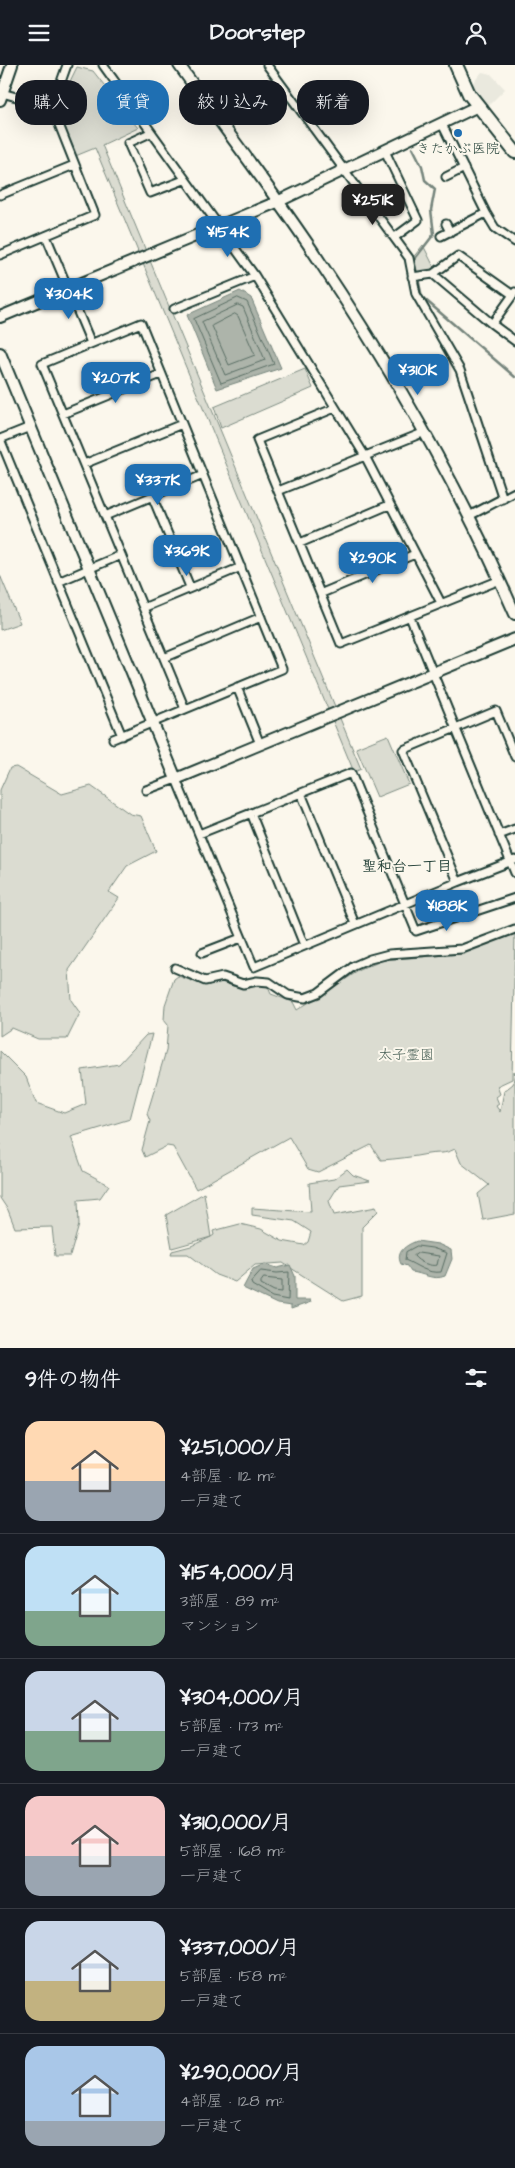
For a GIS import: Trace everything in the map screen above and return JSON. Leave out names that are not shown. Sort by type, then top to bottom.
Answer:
[{"type":"highway","points":[[456,65],[478,106],[515,152]]},
{"type":"street","points":[[12,65],[1,96],[15,99]]},
{"type":"street","points":[[62,80],[67,65]]},
{"type":"street","points":[[103,65],[254,276],[365,456],[441,603]]},
{"type":"street","points":[[179,65],[278,202],[354,314],[424,433],[469,516],[515,613]]},
{"type":"street","points":[[267,65],[410,258],[416,294],[460,370],[503,499]]},
{"type":"street","points":[[0,317],[278,202],[478,106]]},
{"type":"street","points":[[442,124],[486,213],[496,228],[515,242]]},
{"type":"street","points":[[0,255],[95,215],[59,125]]},
{"type":"street","points":[[150,133],[128,143],[150,193],[184,180]]},
{"type":"street","points":[[385,151],[418,220],[395,237]]},
{"type":"street","points":[[0,195],[74,165]]},
{"type":"street","points":[[446,177],[464,168]]},
{"type":"street","points":[[441,236],[486,213]]},
{"type":"street","points":[[446,224],[450,232]]},
{"type":"street","points":[[46,236],[91,343]]},
{"type":"street","points":[[412,277],[433,274],[458,257],[514,293],[492,324]]},
{"type":"street","points":[[433,274],[515,341]]},
{"type":"street","points":[[174,309],[254,276]]},
{"type":"street","points":[[113,739],[282,669],[141,323],[42,364],[185,709]]},
{"type":"street","points":[[0,353],[254,967],[257,981]]},
{"type":"street","points":[[63,414],[162,374]]},
{"type":"street","points":[[335,408],[257,440],[322,593],[341,644],[500,580]]},
{"type":"street","points":[[84,464],[182,424]]},
{"type":"street","points":[[30,427],[0,439],[122,735]]},
{"type":"street","points":[[278,491],[424,433]]},
{"type":"street","points":[[105,516],[203,475]]},
{"type":"street","points":[[469,516],[515,492]]},
{"type":"street","points":[[152,496],[190,587]]},
{"type":"street","points":[[300,543],[389,505]]},
{"type":"street","points":[[322,593],[415,554]]},
{"type":"street","points":[[58,582],[121,555]]},
{"type":"street","points":[[143,608],[241,567]]},
{"type":"street","points":[[164,657],[261,617]]},
{"type":"street","points":[[410,617],[512,861],[515,873]]},
{"type":"street","points":[[146,791],[515,639]]},
{"type":"street","points":[[237,687],[260,744]]},
{"type":"street","points":[[458,882],[403,750],[496,711],[515,757]]},
{"type":"street","points":[[199,834],[351,773],[416,931],[515,898]]},
{"type":"street","points":[[300,793],[355,924]]},
{"type":"street","points":[[251,813],[304,945]]},
{"type":"street","points":[[500,835],[515,829]]},
{"type":"street","points":[[254,967],[512,861]]},
{"type":"street","points":[[175,967],[205,981],[223,977],[243,984],[257,981],[269,982],[288,995],[305,998],[318,993],[354,966],[370,959],[388,954],[462,949],[515,929]]},
{"type":"street","points":[[202,953],[241,937]]},
{"type":"shaded area","points":[[482,72],[491,74],[505,89],[485,109],[470,87]]},
{"type":"green space","points":[[77,67],[93,71],[100,80],[97,80],[97,125],[136,125],[138,128],[102,145],[361,769],[354,772],[95,148],[73,157],[61,125],[87,125],[87,80],[71,80]]},
{"type":"green space","points":[[423,245],[436,271],[415,275],[412,259]]},
{"type":"green space","points":[[305,369],[313,388],[221,428],[214,407]]},
{"type":"green space","points":[[0,575],[20,623],[0,630]]},
{"type":"green space","points":[[388,735],[409,784],[377,797],[356,748]]},
{"type":"green space","points":[[16,767],[62,794],[91,786],[130,814],[141,816],[156,851],[127,866],[109,892],[119,898],[69,970],[71,1000],[80,1013],[67,1039],[38,1039],[12,1028],[0,1036],[0,790],[10,768]]},
{"type":"green space","name":"太子霊園","points":[[515,934],[512,1079],[497,1086],[500,1094],[496,1097],[499,1104],[496,1106],[500,1112],[504,1091],[513,1084],[515,1071],[515,1214],[483,1220],[478,1194],[489,1185],[461,1163],[455,1149],[444,1153],[381,1160],[371,1145],[318,1172],[308,1169],[289,1137],[196,1189],[173,1147],[167,1146],[145,1157],[142,1150],[150,1121],[147,1114],[166,1051],[168,1025],[164,1020],[165,1005],[174,979],[178,976],[207,986],[218,981],[236,987],[261,985],[268,987],[271,994],[293,1002],[297,1010],[360,970],[383,960],[460,954]]},
{"type":"green space","points":[[152,1034],[130,1119],[71,1137],[83,1171],[109,1185],[100,1198],[78,1200],[79,1225],[70,1256],[55,1256],[52,1227],[15,1228],[8,1210],[0,1198],[0,1051],[26,1077],[36,1103],[64,1113],[86,1104],[82,1070],[119,1064],[146,1035]]},
{"type":"green space","points":[[347,1169],[353,1175],[370,1181],[339,1185],[329,1201],[334,1215],[376,1207],[378,1211],[362,1227],[362,1296],[343,1301],[283,1263],[255,1265],[235,1282],[216,1275],[188,1254],[171,1254],[172,1251],[191,1246],[214,1235],[213,1231],[240,1224],[261,1229],[282,1241],[304,1245],[308,1242],[311,1232],[294,1221],[252,1215],[252,1208],[311,1212],[309,1183],[334,1179]]},
{"type":"green space","points":[[204,1193],[211,1237],[172,1248],[166,1215]]},
{"type":"water","points":[[240,291],[251,298],[281,368],[217,389],[187,315]]},
{"type":"water","points":[[417,1241],[438,1244],[451,1250],[452,1259],[445,1276],[436,1278],[411,1272],[407,1266],[401,1264],[399,1256],[403,1249]]},
{"type":"water","points":[[265,1264],[277,1268],[290,1265],[295,1276],[295,1300],[310,1300],[311,1302],[291,1309],[291,1306],[277,1304],[243,1288],[253,1269]]},
{"type":"waterway","points":[[413,148],[422,166],[425,180],[435,189],[431,210],[434,234],[414,260],[422,297],[515,377]]},
{"type":"place","name":"きたかぶ医院","points":[[458,133]]},
{"type":"district","name":"聖和台一丁目","points":[[407,866]]}]
